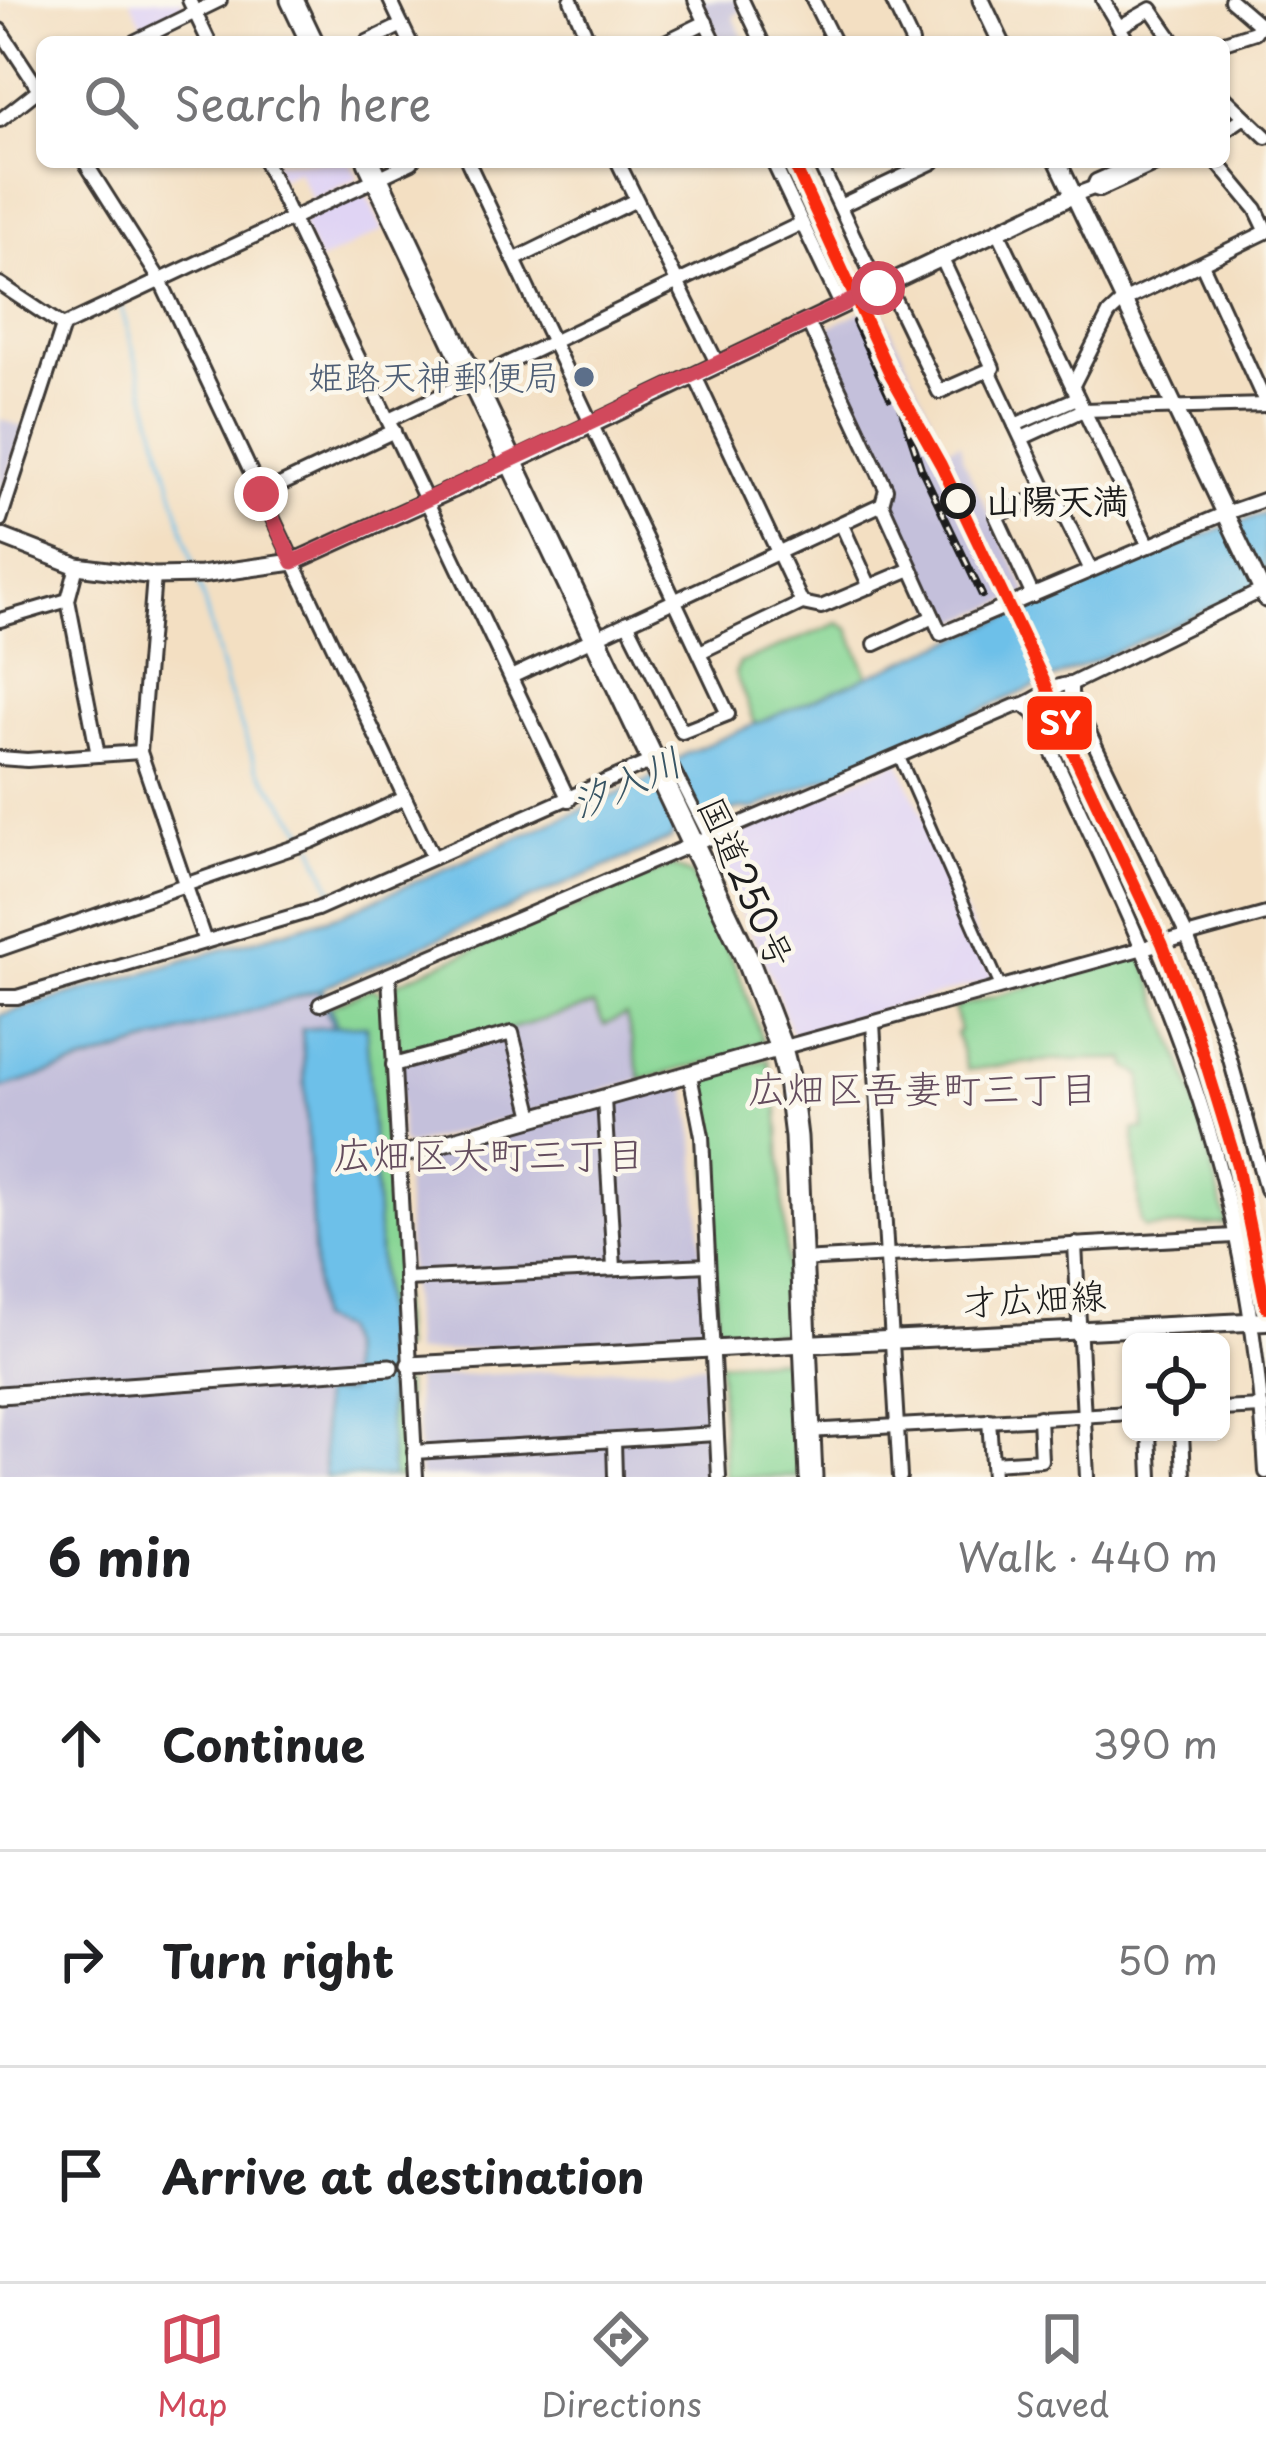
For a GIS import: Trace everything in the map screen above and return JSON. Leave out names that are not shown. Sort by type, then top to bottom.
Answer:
[{"type":"highway","points":[[292,0],[309,36]]},
{"type":"highway","name":"国道250号","points":[[373,170],[594,637],[702,843],[781,1048],[796,1137],[811,1477]]},
{"type":"main road","name":"才広畑線","points":[[806,1345],[1259,1321]]},
{"type":"street","points":[[144,36],[192,6],[220,0]]},
{"type":"street","points":[[390,0],[407,36]]},
{"type":"street","points":[[571,0],[587,36]]},
{"type":"street","points":[[695,0],[713,36]]},
{"type":"street","points":[[813,0],[831,36]]},
{"type":"street","points":[[892,0],[910,36]]},
{"type":"street","points":[[981,0],[998,36]]},
{"type":"street","points":[[1103,0],[1125,36]]},
{"type":"street","points":[[1230,41],[1263,24],[1231,0]]},
{"type":"street","points":[[747,2],[760,36]]},
{"type":"street","points":[[192,6],[206,36]]},
{"type":"street","points":[[1119,26],[1151,9],[1170,36]]},
{"type":"street","points":[[677,36],[706,22]]},
{"type":"street","points":[[379,36],[402,25]]},
{"type":"street","points":[[0,31],[36,83]]},
{"type":"street","points":[[0,120],[36,94]]},
{"type":"street","points":[[1230,104],[1266,137]]},
{"type":"street","points":[[1230,127],[1244,118]]},
{"type":"street","points":[[89,168],[160,280],[433,857]]},
{"type":"street","points":[[269,168],[569,800]]},
{"type":"street","points":[[471,168],[728,714],[682,732],[627,622]]},
{"type":"street","points":[[621,168],[718,365]]},
{"type":"street","points":[[776,168],[842,305]]},
{"type":"street","points":[[822,168],[939,392],[993,368],[940,257]]},
{"type":"street","points":[[895,168],[899,178]]},
{"type":"street","points":[[840,206],[920,168]]},
{"type":"street","points":[[325,1002],[1015,706],[1025,706],[1044,692],[1265,592],[1061,168]]},
{"type":"street","points":[[1093,188],[1096,181],[1125,168]]},
{"type":"street","points":[[0,536],[77,566],[154,576],[201,575],[293,562],[1074,195],[1100,190],[1147,168]]},
{"type":"street","points":[[1077,398],[1109,314],[1123,301],[1266,231],[1256,209],[1222,168]]},
{"type":"street","points":[[0,520],[63,326],[292,218],[373,170]]},
{"type":"street","points":[[514,260],[636,200]]},
{"type":"street","points":[[261,494],[473,380],[802,223]]},
{"type":"street","points":[[998,231],[1149,546]]},
{"type":"street","points":[[1019,432],[1077,398],[1176,410],[1266,404],[1202,264]]},
{"type":"street","points":[[0,284],[63,326]]},
{"type":"street","points":[[808,322],[886,489],[882,504],[941,634],[1266,499]]},
{"type":"street","points":[[989,370],[1047,493]]},
{"type":"street","points":[[695,376],[802,603]]},
{"type":"street","points":[[1033,596],[996,516],[1052,491],[1090,570]]},
{"type":"street","points":[[511,677],[882,504]]},
{"type":"street","points":[[841,523],[870,587]]},
{"type":"street","points":[[77,566],[68,601],[98,755]]},
{"type":"street","points":[[700,652],[802,603],[821,607],[910,568]]},
{"type":"street","points":[[154,576],[140,752],[205,942]]},
{"type":"street","points":[[0,620],[68,601]]},
{"type":"street","points":[[875,644],[933,617]]},
{"type":"street","points":[[1070,684],[1071,695],[1187,937],[1225,1041],[1266,1189]]},
{"type":"street","points":[[1025,706],[1034,713],[1143,949],[1200,1101],[1259,1321],[1266,1472]]},
{"type":"street","points":[[0,758],[140,752]]},
{"type":"street","points":[[899,756],[1001,988]]},
{"type":"street","points":[[0,997],[17,997],[317,909],[660,758]]},
{"type":"street","points":[[0,949],[312,841],[405,798]]},
{"type":"street","points":[[397,1156],[1266,914]]},
{"type":"street","points":[[389,975],[416,1477]]},
{"type":"street","points":[[873,1023],[900,1477]]},
{"type":"street","points":[[393,1065],[512,1033],[533,1117]]},
{"type":"street","points":[[690,1075],[701,1136],[719,1477]]},
{"type":"street","points":[[604,1099],[614,1268]]},
{"type":"street","points":[[801,1260],[1234,1236]]},
{"type":"street","points":[[1075,1244],[1087,1477]]},
{"type":"street","points":[[404,1279],[708,1264]]},
{"type":"street","points":[[0,1395],[390,1366],[806,1345]]},
{"type":"street","points":[[1230,1409],[1262,1407]]},
{"type":"street","points":[[808,1431],[1122,1413]]},
{"type":"street","points":[[988,1420],[992,1470],[1041,1460],[1039,1417]]},
{"type":"street","points":[[414,1452],[716,1434]]},
{"type":"street","points":[[614,1441],[615,1477]]},
{"type":"street","points":[[1149,1441],[1151,1477]]},
{"type":"street","points":[[1182,1441],[1184,1477]]},
{"type":"shaded area","points":[[130,0],[181,0],[183,5],[144,28]]},
{"type":"shaded area","points":[[700,0],[737,0],[742,11],[733,16],[742,36],[717,36]]},
{"type":"shaded area","points":[[275,168],[353,168],[358,178],[312,200],[298,171],[280,179]]},
{"type":"shaded area","points":[[779,168],[805,168],[860,283],[838,293]]},
{"type":"shaded area","points":[[364,191],[383,230],[319,262],[302,226],[304,219]]},
{"type":"shaded area","points":[[879,303],[947,448],[960,443],[963,460],[1028,593],[944,627],[893,514],[887,480],[819,332]]},
{"type":"shaded area","points":[[0,419],[24,427],[0,498]]},
{"type":"shaded area","points":[[899,761],[994,979],[792,1035],[772,978],[717,860],[723,839]]},
{"type":"shaded area","points":[[318,990],[333,1027],[302,1030],[317,1320],[340,1329],[347,1350],[348,1392],[321,1395],[325,1477],[0,1477],[0,1090]]},
{"type":"shaded area","points":[[595,1005],[626,1014],[641,1080],[409,1146],[402,1143],[398,1061]]},
{"type":"shaded area","points":[[686,1085],[695,1138],[706,1337],[413,1353],[404,1160]]},
{"type":"shaded area","points":[[707,1364],[713,1477],[420,1477],[415,1378]]},
{"type":"green space","points":[[839,623],[849,629],[868,676],[756,726],[735,673],[740,663]]},
{"type":"green space","points":[[671,866],[692,875],[739,974],[763,1042],[749,1046],[750,1051],[641,1080],[626,1015],[604,1025],[594,1005],[398,1061],[396,983]]},
{"type":"green space","points":[[1138,956],[1144,959],[1191,1087],[1227,1224],[1144,1228],[1140,1222],[1134,1130],[1144,1129],[1142,1076],[1127,1067],[1126,1059],[1052,1060],[967,1070],[954,1008]]},
{"type":"green space","points":[[372,988],[385,995],[402,1350],[385,1350],[366,1026],[337,1026],[330,1006]]},
{"type":"green space","points":[[768,1059],[778,1112],[790,1326],[783,1333],[718,1337],[708,1144],[699,1083],[702,1077]]},
{"type":"green space","points":[[785,1359],[793,1366],[798,1477],[725,1477],[719,1363]]},
{"type":"green space","points":[[405,1383],[410,1477],[392,1477],[387,1384]]},
{"type":"water","points":[[1266,513],[1266,581],[1156,634],[752,810],[699,818],[674,831],[671,839],[322,988],[337,1026],[366,1025],[392,1477],[325,1477],[321,1394],[348,1392],[347,1350],[340,1329],[317,1320],[302,1029],[333,1027],[318,990],[0,1089],[0,1015],[342,914],[645,782],[687,753],[1195,538]]},
{"type":"waterway","points":[[120,302],[195,570]]},
{"type":"waterway","points":[[198,579],[227,688],[257,768],[309,837]]},
{"type":"waterway","points":[[313,845],[335,897]]},
{"type":"railway","points":[[855,322],[890,397]]},
{"type":"railway","points":[[890,374],[921,468],[982,595]]},
{"type":"transit line","name":"SY","points":[[796,168],[890,374],[941,465],[1046,685],[1162,943],[1196,1031],[1237,1165],[1266,1307]]},
{"type":"place","name":"姫路天神郵便局","points":[[584,377]]},
{"type":"place","name":"山陽天満","points":[[958,501]]},
{"type":"district","name":"広畑区吾妻町三丁目","points":[[923,1089]]},
{"type":"district","name":"広畑区大町三丁目","points":[[489,1155]]},
{"type":"route","points":[[261,494],[293,562],[878,288]]},
{"type":"water label","name":"汐入川","points":[[626,783]]}]
